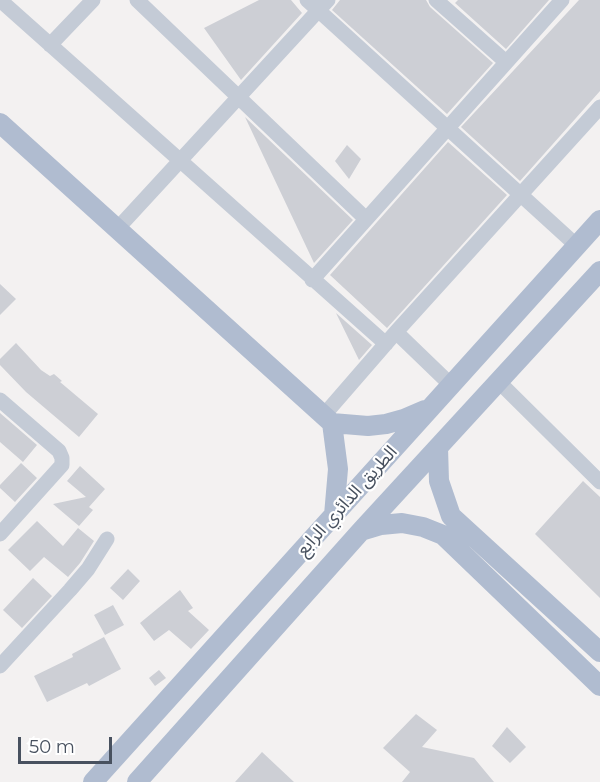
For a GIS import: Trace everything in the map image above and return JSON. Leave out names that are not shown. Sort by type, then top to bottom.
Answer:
[{"type":"main road","points":[[0,123],[328,419],[368,426],[386,424],[421,413],[436,404]]},
{"type":"main road","name":"الطريق الدائري الرابع","points":[[93,782],[600,220]]},
{"type":"main road","name":"الطريق الدائري الرابع","points":[[137,782],[361,531],[600,271]]},
{"type":"main road","points":[[328,419],[338,469],[334,515]]},
{"type":"main road","points":[[438,447],[439,481],[451,516],[600,652]]},
{"type":"main road","points":[[361,531],[381,525],[402,523],[423,527],[442,536],[600,686]]},
{"type":"street","points":[[0,0],[386,344]]},
{"type":"street","points":[[50,45],[93,0]]},
{"type":"street","points":[[137,0],[366,219]]},
{"type":"street","points":[[312,280],[562,0]]},
{"type":"street","points":[[442,2],[506,62]]},
{"type":"street","points":[[118,228],[238,96],[318,3],[448,129],[577,246]]},
{"type":"street","points":[[328,419],[396,332],[600,107]]},
{"type":"street","points":[[396,332],[452,386]]},
{"type":"street","points":[[498,381],[600,482]]},
{"type":"street","points":[[0,400],[59,451],[62,458],[62,465],[2,526]]},
{"type":"street","points":[[0,666],[88,569],[107,539]]},
{"type":"building","points":[[259,0],[291,0],[302,13],[241,80],[204,28]]},
{"type":"building","points":[[340,0],[426,0],[430,7],[493,63],[447,114],[332,10]]},
{"type":"building","points":[[458,0],[549,0],[506,49],[455,3]]},
{"type":"building","points":[[579,0],[600,0],[600,91],[520,181],[461,127]]},
{"type":"building","points":[[245,117],[353,220],[314,263]]},
{"type":"building","points":[[448,142],[507,195],[387,328],[330,275]]},
{"type":"building","points":[[347,145],[361,159],[349,179],[335,161]]},
{"type":"building","points":[[0,284],[16,299],[0,315]]},
{"type":"building","points":[[336,313],[372,345],[359,360]]},
{"type":"building","points":[[16,343],[41,370],[50,376],[54,374],[62,381],[60,382],[98,414],[79,437],[26,392],[0,365],[0,359]]},
{"type":"building","points":[[0,413],[37,445],[23,462],[0,442]]},
{"type":"building","points":[[21,463],[37,478],[15,502],[0,488],[0,485]]},
{"type":"building","points":[[80,466],[105,489],[89,507],[93,510],[79,526],[53,504],[86,497],[67,481]]},
{"type":"building","points":[[583,481],[600,497],[600,598],[535,534]]},
{"type":"building","points":[[37,521],[63,546],[78,528],[94,541],[68,577],[44,557],[30,571],[8,550]]},
{"type":"building","points":[[128,569],[140,581],[123,600],[110,588]]},
{"type":"building","points":[[33,578],[52,596],[22,628],[3,610]]},
{"type":"building","points":[[180,590],[193,608],[188,611],[209,630],[191,649],[169,630],[154,641],[140,623]]},
{"type":"building","points":[[113,605],[124,625],[105,635],[94,615]]},
{"type":"building","points":[[104,637],[121,669],[89,686],[87,683],[47,702],[34,676],[73,657],[72,654]]},
{"type":"building","points":[[159,670],[166,678],[155,686],[149,678]]},
{"type":"building","points":[[416,714],[437,730],[422,747],[474,758],[494,782],[402,782],[410,772],[383,748]]},
{"type":"building","points":[[507,727],[526,747],[510,763],[492,746]]},
{"type":"building","points":[[262,752],[294,782],[235,782]]}]
